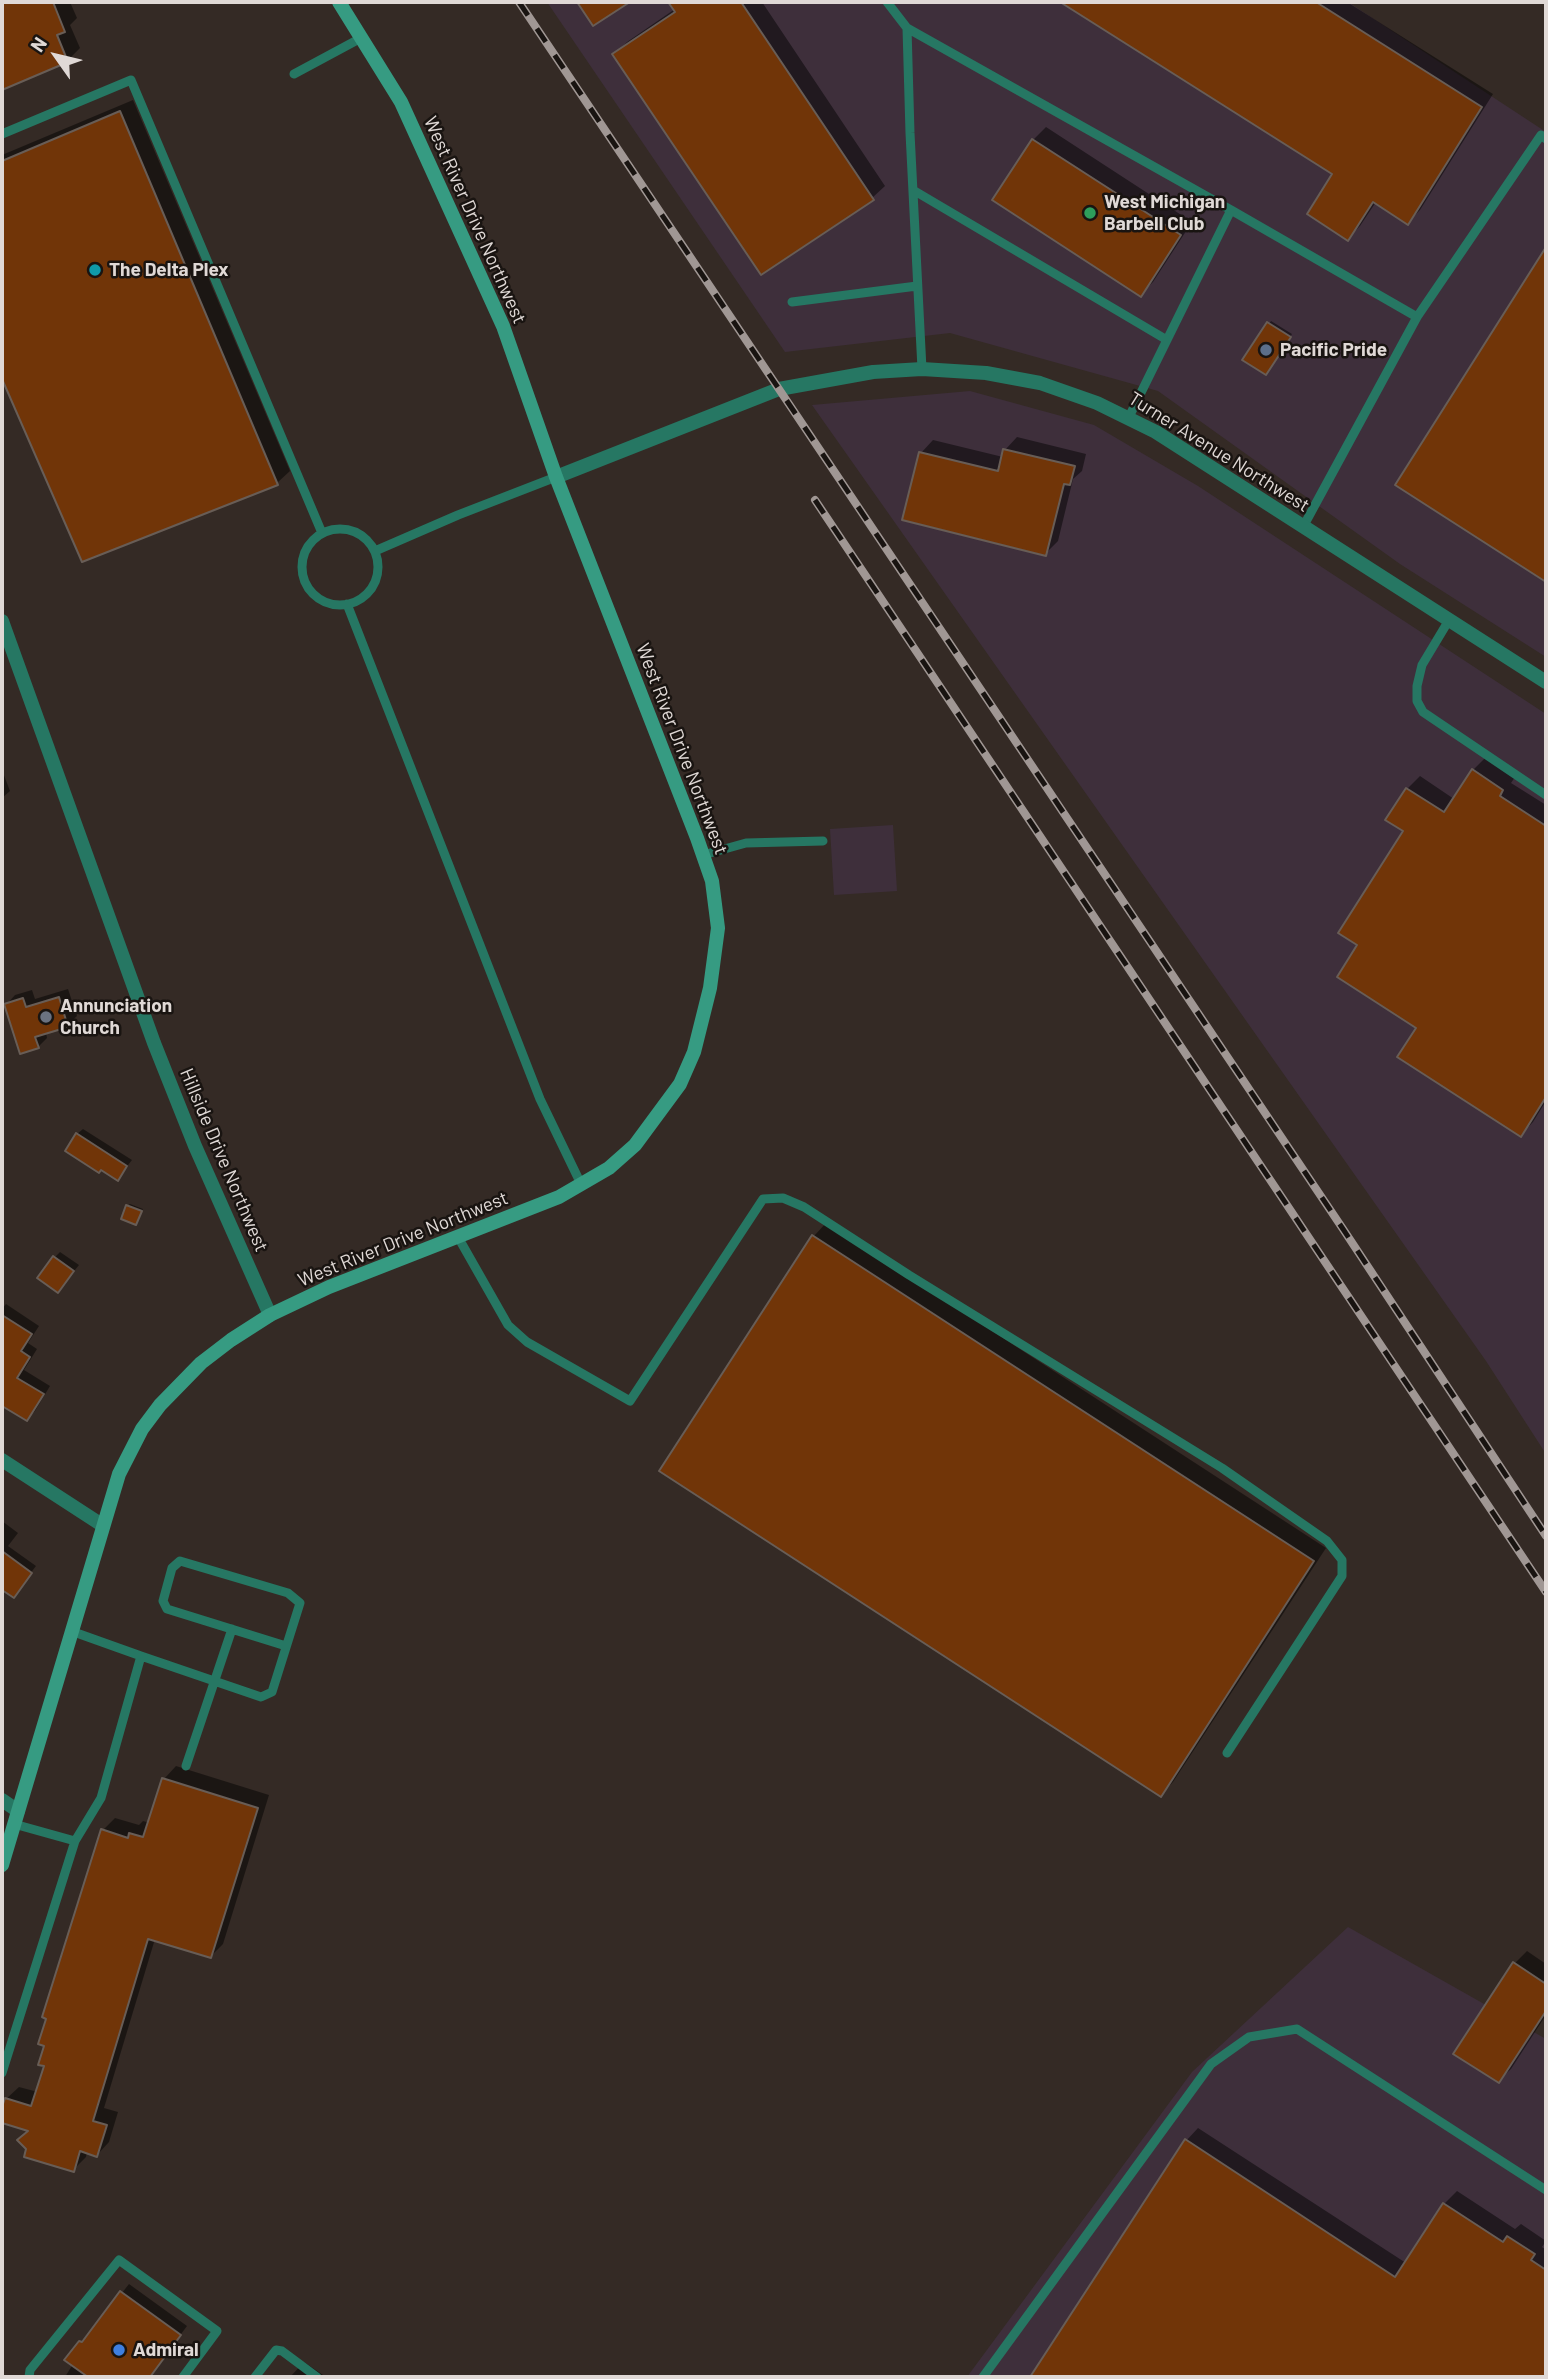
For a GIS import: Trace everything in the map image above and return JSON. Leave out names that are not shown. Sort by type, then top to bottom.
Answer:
[{"type":"main road","name":"West River Drive Northwest","points":[[270,1315],[328,1287],[559,1197],[609,1168],[635,1145],[680,1084],[694,1052],[710,988],[718,928],[712,881],[703,855],[556,477],[503,326],[401,103],[339,2]]},
{"type":"main road","points":[[2,1865],[119,1474],[142,1429],[160,1405],[201,1363],[270,1315]]},
{"type":"street","name":"Turner Avenue Northwest","points":[[556,477],[779,389],[873,372],[922,369],[986,373],[1040,383],[1097,403],[1156,432],[1546,682]]},
{"type":"street","name":"Hillside Drive Northwest","points":[[2,621],[154,1043],[195,1146],[270,1315]]},
{"type":"street","points":[[2,1460],[102,1525]]},
{"type":"street","points":[[2,1800],[16,1817]]},
{"type":"lane","points":[[887,2],[907,28],[1417,317]]},
{"type":"lane","points":[[907,28],[922,369]]},
{"type":"lane","points":[[294,74],[361,38]]},
{"type":"lane","points":[[2,134],[131,80],[322,533]]},
{"type":"lane","points":[[1303,527],[1417,317],[1541,135],[1546,139]]},
{"type":"lane","points":[[913,190],[1167,340]]},
{"type":"lane","points":[[1129,417],[1231,210]]},
{"type":"lane","points":[[792,302],[917,286]]},
{"type":"lane","points":[[375,551],[556,477]]},
{"type":"lane","points":[[332,529],[352,530],[362,535],[375,551],[378,561],[374,583],[358,600],[336,605],[325,602],[316,596],[303,579],[302,568],[307,547],[322,533],[332,529]]},
{"type":"lane","points":[[347,604],[540,1099],[581,1184]]},
{"type":"lane","points":[[1449,620],[1422,665],[1416,693],[1423,712],[1546,796]]},
{"type":"lane","points":[[703,855],[746,843],[824,841]]},
{"type":"lane","points":[[458,1237],[508,1325],[527,1342],[630,1401],[763,1199],[783,1198],[804,1207],[1222,1468],[1327,1541],[1342,1560],[1342,1576],[1227,1753]]},
{"type":"lane","points":[[71,1631],[261,1697],[272,1692],[300,1603],[288,1593],[180,1560],[172,1567],[163,1601],[167,1609],[286,1646]]},
{"type":"lane","points":[[186,1766],[232,1629]]},
{"type":"lane","points":[[2,2073],[75,1841],[101,1798],[141,1656]]},
{"type":"lane","points":[[16,1817],[75,1841]]},
{"type":"lane","points":[[983,2377],[1211,2064],[1249,2038],[1297,2029],[1546,2190]]},
{"type":"lane","points":[[29,2377],[30,2370],[119,2260],[217,2331],[183,2377]]},
{"type":"lane","points":[[256,2377],[276,2350],[282,2351],[317,2377]]},
{"type":"shaded area","points":[[547,2],[1348,2],[1546,132],[1546,657],[1400,564],[1158,391],[950,333],[785,352]]},
{"type":"shaded area","points":[[970,391],[1094,425],[1198,486],[1546,714],[1546,1454],[1486,1361],[812,405]]},
{"type":"shaded area","points":[[893,825],[897,891],[834,895],[830,829]]},
{"type":"shaded area","points":[[1348,1927],[1546,2039],[1546,2377],[967,2377],[1192,2072]]},
{"type":"building","points":[[2,2],[53,2],[65,32],[57,35],[68,62],[2,90]]},
{"type":"building","points":[[577,2],[630,2],[593,26]]},
{"type":"building","points":[[668,2],[741,2],[874,200],[761,275],[612,54],[675,12]]},
{"type":"building","points":[[1060,2],[1316,2],[1482,107],[1408,225],[1373,202],[1348,241],[1307,214],[1332,174]]},
{"type":"building","name":"The Delta Plex","points":[[120,111],[278,485],[82,562],[2,379],[2,161]]},
{"type":"building","points":[[1032,139],[1181,235],[1141,297],[992,200]]},
{"type":"building","points":[[1546,247],[1546,582],[1395,485]]},
{"type":"building","points":[[1267,322],[1291,337],[1266,375],[1242,360]]},
{"type":"building","points":[[1003,449],[1075,466],[1070,485],[1064,484],[1046,556],[902,520],[919,452],[998,471]]},
{"type":"building","points":[[1472,769],[1503,790],[1500,796],[1546,826],[1546,1097],[1521,1137],[1397,1057],[1416,1028],[1337,977],[1357,945],[1338,933],[1403,831],[1385,820],[1406,788],[1444,812]]},
{"type":"building","points":[[59,997],[68,1027],[35,1037],[39,1048],[20,1054],[4,1004],[23,998],[26,1007]]},
{"type":"building","points":[[76,1133],[127,1166],[118,1181],[101,1170],[99,1173],[65,1151]]},
{"type":"building","points":[[126,1205],[142,1211],[136,1225],[121,1219]]},
{"type":"building","points":[[812,1235],[1314,1561],[1161,1797],[659,1471]]},
{"type":"building","points":[[53,1256],[74,1271],[58,1293],[37,1278]]},
{"type":"building","points":[[2,1315],[32,1334],[21,1351],[30,1357],[17,1378],[44,1394],[27,1421],[2,1406]]},
{"type":"building","points":[[2,1551],[32,1573],[14,1598],[2,1590]]},
{"type":"building","points":[[162,1778],[258,1808],[211,1958],[148,1939],[93,2121],[107,2125],[97,2157],[80,2151],[74,2172],[24,2157],[26,2149],[17,2140],[28,2131],[2,2123],[2,2107],[5,2098],[31,2106],[44,2066],[38,2065],[44,2046],[38,2044],[46,2019],[42,2017],[101,1829],[128,1838],[129,1833],[143,1837]]},
{"type":"building","points":[[1513,1962],[1546,1984],[1546,2011],[1499,2083],[1453,2054]]},
{"type":"building","points":[[1185,2139],[1395,2277],[1443,2203],[1503,2242],[1507,2236],[1535,2254],[1531,2260],[1546,2270],[1546,2377],[1030,2377]]},
{"type":"building","points":[[120,2291],[181,2335],[150,2377],[88,2377],[64,2360],[79,2341],[82,2342]]},
{"type":"railway","points":[[519,2],[1343,1229],[1546,1536]]},
{"type":"railway","points":[[815,500],[1546,1592]]},
{"type":"place","name":"West Michigan Barbell Club","points":[[1090,213]]},
{"type":"place","name":"The Delta Plex","points":[[95,270]]},
{"type":"place","name":"Pacific Pride","points":[[1266,350]]},
{"type":"place","name":"Annunciation Church","points":[[46,1017]]},
{"type":"place","name":"Admiral","points":[[119,2350]]}]
